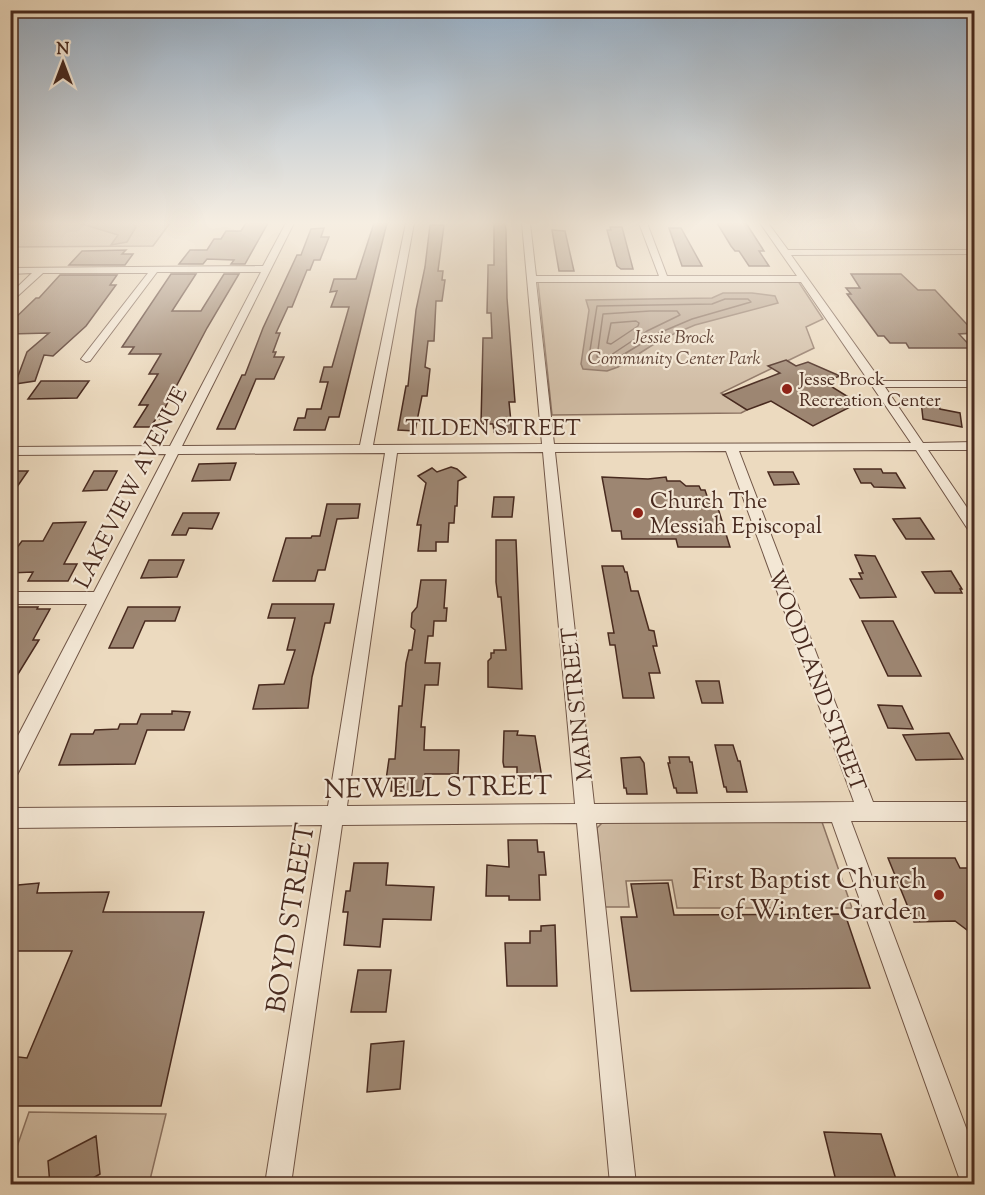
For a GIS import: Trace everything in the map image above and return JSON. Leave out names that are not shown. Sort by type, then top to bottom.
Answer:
[{"type":"street","points":[[10,300],[32,279]]},
{"type":"street","points":[[86,359],[147,279]]},
{"type":"street","name":"LAKEVIEW AVENUE","points":[[10,771],[262,279]]},
{"type":"street","points":[[366,448],[399,279]]},
{"type":"street","points":[[531,279],[802,279],[880,387],[975,528]]},
{"type":"street","name":"MAIN STREET","points":[[531,279],[550,448],[623,1185]]},
{"type":"street","points":[[880,387],[942,389],[970,385]]},
{"type":"street","name":"TILDEN STREET","points":[[10,451],[975,446]]},
{"type":"street","name":"WOODLAND STREET","points":[[731,447],[867,811]]},
{"type":"street","name":"BOYD STREET","points":[[279,1185],[331,828],[340,796],[392,448]]},
{"type":"street","points":[[10,598],[99,598]]},
{"type":"street","name":"WOODLAND STREET","points":[[838,811],[975,1183]]},
{"type":"street","name":"NEWELL STREET","points":[[10,818],[586,812],[975,811]]},
{"type":"green space","name":"Jessie Brock Community Center Park","points":[[798,281],[823,319],[806,327],[814,348],[721,393],[747,410],[741,413],[552,415],[538,282]]},
{"type":"green space","points":[[603,822],[822,822],[852,908],[677,908],[672,880],[626,881],[629,907],[605,907],[597,828]]},
{"type":"green space","points":[[29,1112],[166,1114],[149,1184],[11,1184],[11,1164]]},
{"type":"water","points":[[723,293],[775,296],[778,303],[695,325],[662,339],[618,367],[607,371],[583,369],[581,364],[589,310],[586,300],[712,298]]},
{"type":"building","points":[[57,279],[114,279],[110,285],[116,285],[86,326],[53,356],[44,355],[35,381],[15,384],[27,352],[49,333],[10,334],[10,323],[36,298],[39,298]]},
{"type":"building","points":[[168,279],[193,279],[172,311],[201,311],[221,279],[236,279],[207,328],[159,419],[156,419],[150,427],[134,427],[148,405],[139,405],[158,374],[149,374],[161,354],[129,354],[134,347],[122,347]]},
{"type":"building","points":[[286,279],[303,279],[292,307],[288,307],[276,333],[280,333],[273,352],[276,352],[274,357],[284,357],[274,379],[256,379],[235,429],[217,429],[242,375],[245,375],[263,328]]},
{"type":"building","points":[[334,279],[373,279],[339,417],[329,417],[325,430],[294,430],[298,418],[305,418],[307,409],[321,409],[328,382],[320,382],[324,367],[332,367],[349,307],[331,307],[337,291],[330,292]]},
{"type":"building","points":[[423,279],[445,280],[442,301],[436,301],[434,341],[428,341],[425,367],[430,369],[427,396],[422,396],[415,431],[398,430],[406,386],[408,386],[416,310]]},
{"type":"building","points":[[488,279],[507,279],[515,402],[509,402],[512,432],[494,432],[493,424],[481,424],[483,338],[492,338],[491,313],[487,313]]},
{"type":"building","points":[[854,279],[906,279],[918,290],[935,290],[975,333],[959,334],[972,348],[909,348],[906,343],[890,343],[884,336],[878,336],[847,294],[851,294],[846,288],[860,288]]},
{"type":"building","name":"Jesse Brock Recreation Center","points":[[786,360],[796,366],[808,362],[840,376],[824,382],[858,403],[813,426],[771,401],[747,410],[723,395],[780,373],[768,366]]},
{"type":"building","points":[[41,381],[89,381],[77,398],[28,399]]},
{"type":"building","points":[[921,401],[939,404],[940,409],[960,413],[962,427],[923,419]]},
{"type":"building","points":[[236,463],[230,480],[192,481],[199,464]]},
{"type":"building","points":[[451,467],[466,477],[458,481],[457,506],[455,506],[454,523],[449,523],[448,542],[436,542],[436,551],[418,551],[421,525],[417,525],[426,483],[418,476],[432,468],[437,472]]},
{"type":"building","points":[[854,469],[881,469],[883,473],[896,473],[905,488],[874,487],[871,483],[861,483]]},
{"type":"building","points":[[10,471],[28,471],[10,497]]},
{"type":"building","points":[[94,471],[117,471],[107,490],[83,491]]},
{"type":"building","points":[[768,472],[793,472],[799,484],[774,485]]},
{"type":"building","name":"Church The Messiah Episcopal","points":[[602,477],[648,479],[666,477],[667,481],[680,481],[686,486],[699,486],[701,490],[705,490],[711,508],[718,508],[730,547],[678,547],[676,539],[622,539],[621,531],[612,531]]},
{"type":"building","points":[[494,497],[514,497],[512,517],[492,517]]},
{"type":"building","points":[[327,504],[360,504],[358,518],[337,519],[325,570],[318,570],[315,581],[273,581],[286,538],[320,536]]},
{"type":"building","points":[[183,513],[219,513],[212,529],[189,528],[186,535],[172,535]]},
{"type":"building","points":[[920,518],[934,539],[906,539],[893,519]]},
{"type":"building","points":[[86,522],[64,564],[77,564],[68,581],[28,581],[33,572],[10,573],[10,557],[22,541],[43,541],[53,523]]},
{"type":"building","points":[[496,540],[516,540],[522,689],[488,687],[488,661],[491,653],[494,653],[494,650],[506,650],[501,597],[498,597],[496,582]]},
{"type":"building","points":[[855,555],[875,556],[896,597],[860,598],[850,579],[862,579],[859,573],[863,573]]},
{"type":"building","points":[[149,560],[184,560],[177,577],[141,578]]},
{"type":"building","points":[[602,566],[623,566],[627,572],[631,591],[638,591],[649,630],[654,631],[657,646],[653,646],[660,673],[649,673],[654,698],[623,698],[615,645],[610,645],[608,633],[614,633]]},
{"type":"building","points":[[951,571],[962,593],[935,593],[922,572]]},
{"type":"building","points":[[421,580],[446,580],[444,608],[447,608],[446,621],[434,621],[433,636],[428,636],[425,663],[440,663],[438,685],[425,685],[421,727],[425,727],[424,750],[459,750],[458,774],[425,774],[422,792],[391,791],[392,780],[386,780],[389,759],[395,759],[399,706],[402,706],[406,663],[409,650],[412,650],[415,630],[411,627],[412,613],[417,607]]},
{"type":"building","points":[[272,604],[334,604],[330,623],[325,623],[312,677],[308,708],[253,709],[259,685],[284,684],[295,650],[287,650],[295,618],[268,618]]},
{"type":"building","points":[[10,607],[50,609],[33,640],[39,640],[10,687]]},
{"type":"building","points":[[128,607],[180,607],[175,621],[145,621],[133,648],[109,648]]},
{"type":"building","points":[[862,621],[893,621],[921,676],[888,676]]},
{"type":"building","points":[[696,681],[719,681],[723,703],[702,703]]},
{"type":"building","points":[[878,705],[902,706],[913,729],[888,728]]},
{"type":"building","points":[[172,711],[190,712],[184,730],[147,730],[135,764],[59,765],[71,734],[93,734],[95,730],[118,729],[120,724],[137,724],[141,714],[172,714]]},
{"type":"building","points":[[504,731],[518,731],[517,735],[535,736],[542,778],[517,778],[517,767],[504,767]]},
{"type":"building","points":[[949,733],[963,759],[916,760],[903,735]]},
{"type":"building","points":[[715,745],[733,745],[738,761],[740,761],[747,792],[727,792]]},
{"type":"building","points":[[640,757],[644,763],[647,794],[627,794],[624,788],[621,758]]},
{"type":"building","points":[[669,757],[689,757],[692,762],[697,793],[677,793],[668,763],[670,763]]},
{"type":"building","points":[[508,840],[537,840],[538,852],[544,852],[546,875],[539,875],[540,900],[509,900],[509,896],[486,896],[487,865],[509,867]]},
{"type":"building","name":"First Baptist Church of Winter Garden","points":[[888,858],[955,858],[960,868],[975,868],[975,936],[955,921],[914,922]]},
{"type":"building","points":[[354,863],[388,863],[386,885],[434,887],[431,920],[383,919],[380,947],[344,945],[348,912],[343,912],[346,891],[350,891]]},
{"type":"building","points":[[39,883],[37,893],[109,892],[103,912],[204,912],[161,1106],[10,1106],[10,1056],[27,1058],[72,951],[10,951],[10,901],[18,885]]},
{"type":"building","points":[[668,883],[674,915],[845,914],[870,988],[631,991],[621,917],[637,917],[631,884]]},
{"type":"building","points":[[555,925],[557,986],[507,986],[505,943],[530,943],[530,931],[541,931],[541,926]]},
{"type":"building","points":[[358,970],[391,970],[386,1012],[351,1012]]},
{"type":"building","points":[[404,1041],[400,1089],[367,1092],[371,1044]]},
{"type":"building","points":[[824,1132],[881,1134],[896,1179],[881,1179],[883,1185],[837,1185]]},
{"type":"building","points":[[96,1136],[100,1174],[81,1185],[50,1185],[48,1161]]},
{"type":"place","name":"Jesse Brock Recreation Center","points":[[787,389]]},
{"type":"place","name":"Church The Messiah Episcopal","points":[[638,513]]},
{"type":"place","name":"First Baptist Church of Winter Garden","points":[[939,895]]}]
